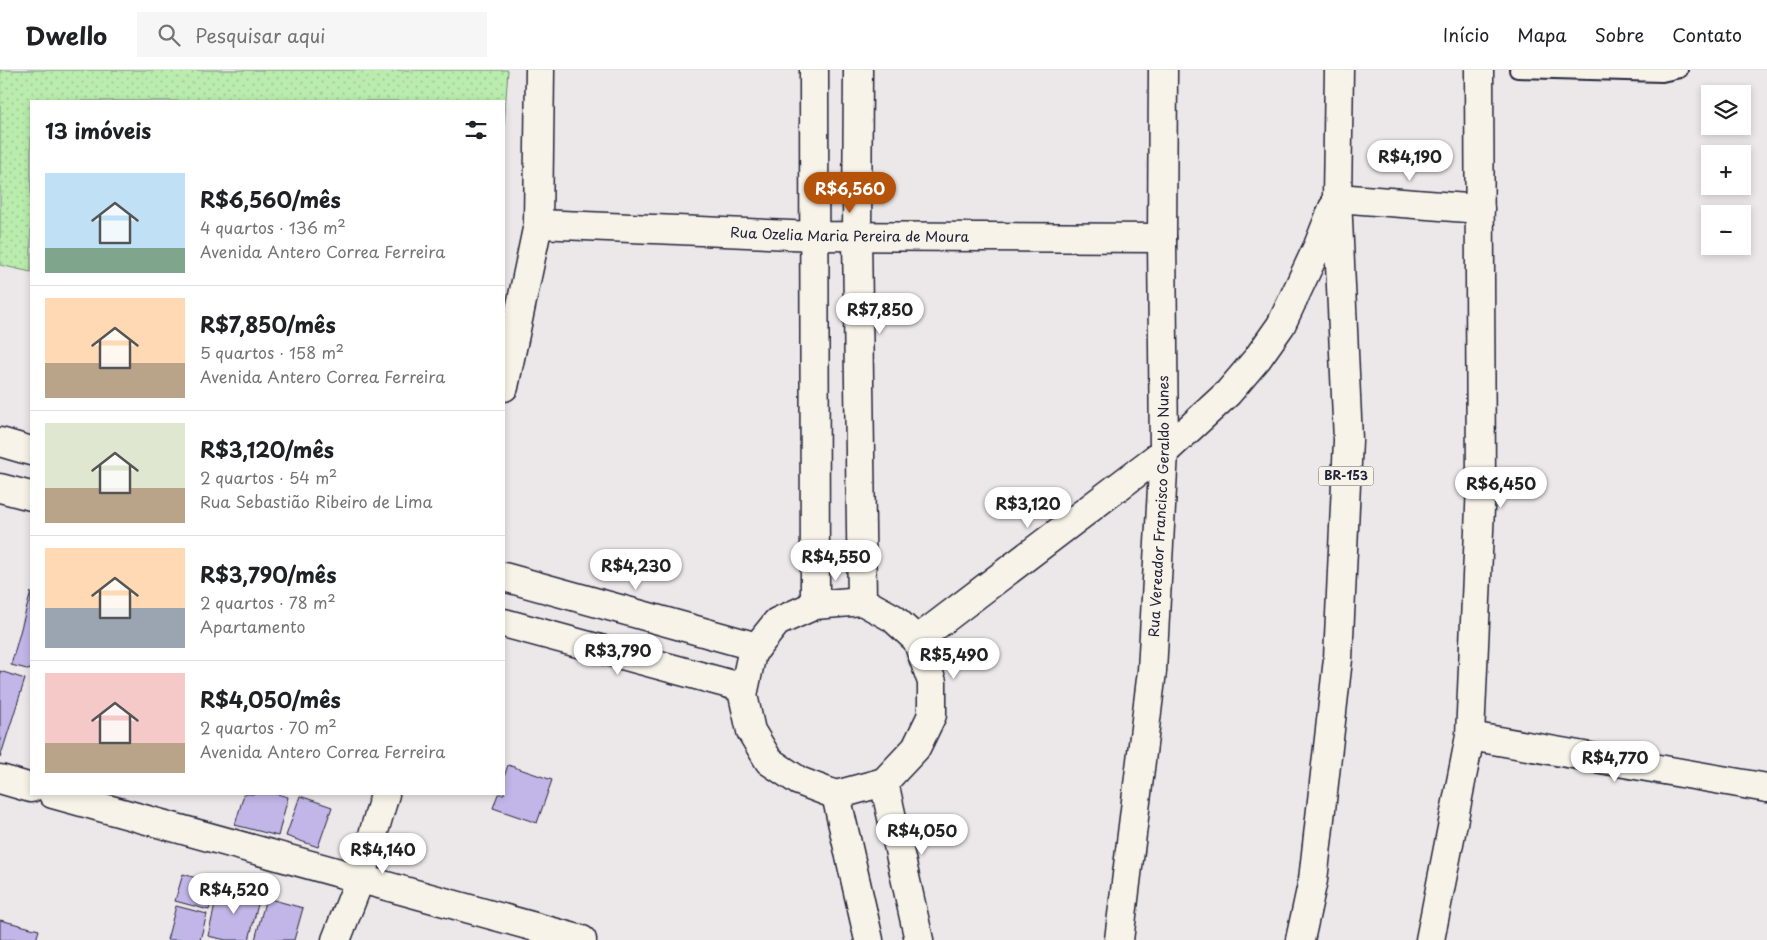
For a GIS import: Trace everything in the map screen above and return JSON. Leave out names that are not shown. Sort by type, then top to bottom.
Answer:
[{"type":"main road","points":[[505,382],[538,224],[540,70]]},
{"type":"main road","points":[[814,70],[815,605]]},
{"type":"main road","points":[[858,70],[857,235],[862,601]]},
{"type":"main road","name":"Rua Vereador Francisco Geraldo Nunes","points":[[1119,940],[1152,670],[1164,452],[1163,70]]},
{"type":"main road","name":"BR-153","points":[[1300,940],[1313,880],[1338,659],[1348,440],[1337,198],[1340,70]]},
{"type":"main road","points":[[1430,940],[1470,736],[1481,485],[1479,70]]},
{"type":"main road","points":[[917,640],[1164,452],[1228,393],[1258,359],[1281,325],[1318,246],[1337,198],[1480,209]]},
{"type":"main road","name":"Rua Ozelia Maria Pereira de Moura","points":[[538,224],[814,236],[1162,238]]},
{"type":"main road","points":[[0,442],[30,451]]},
{"type":"main road","points":[[0,488],[30,496]]},
{"type":"main road","points":[[505,577],[757,647]]},
{"type":"main road","points":[[862,601],[893,618],[917,640],[932,682],[932,715],[916,748],[884,782],[836,795],[799,782],[769,760],[751,732],[743,695],[752,653],[777,622],[815,605],[862,601]]},
{"type":"main road","points":[[505,623],[744,688]]},
{"type":"main road","points":[[1470,736],[1767,788]]},
{"type":"main road","points":[[0,779],[30,788]]},
{"type":"main road","points":[[884,782],[919,940]]},
{"type":"main road","points":[[57,795],[582,940]]},
{"type":"main road","points":[[336,940],[360,879],[385,795]]},
{"type":"main road","points":[[836,795],[869,940]]},
{"type":"lane","points":[[1517,70],[1662,74],[1680,70]]},
{"type":"green space","points":[[0,70],[508,70],[505,112],[505,100],[30,100],[30,272],[0,265]]},
{"type":"building","points":[[30,596],[30,670],[11,665]]},
{"type":"building","points":[[0,671],[25,679],[0,758]]},
{"type":"building","points":[[508,765],[552,780],[537,823],[493,808],[498,795],[505,795],[505,774]]},
{"type":"building","points":[[244,795],[281,795],[288,797],[278,836],[235,825]]},
{"type":"building","points":[[300,796],[332,807],[318,847],[286,836]]},
{"type":"building","points":[[183,874],[216,884],[209,910],[175,901]]},
{"type":"building","points":[[219,887],[260,896],[249,940],[226,940],[208,936]]},
{"type":"building","points":[[266,898],[303,908],[294,940],[255,940]]},
{"type":"building","points":[[176,906],[207,914],[200,940],[167,940]]},
{"type":"building","points":[[0,920],[39,930],[36,940],[0,940]]}]
